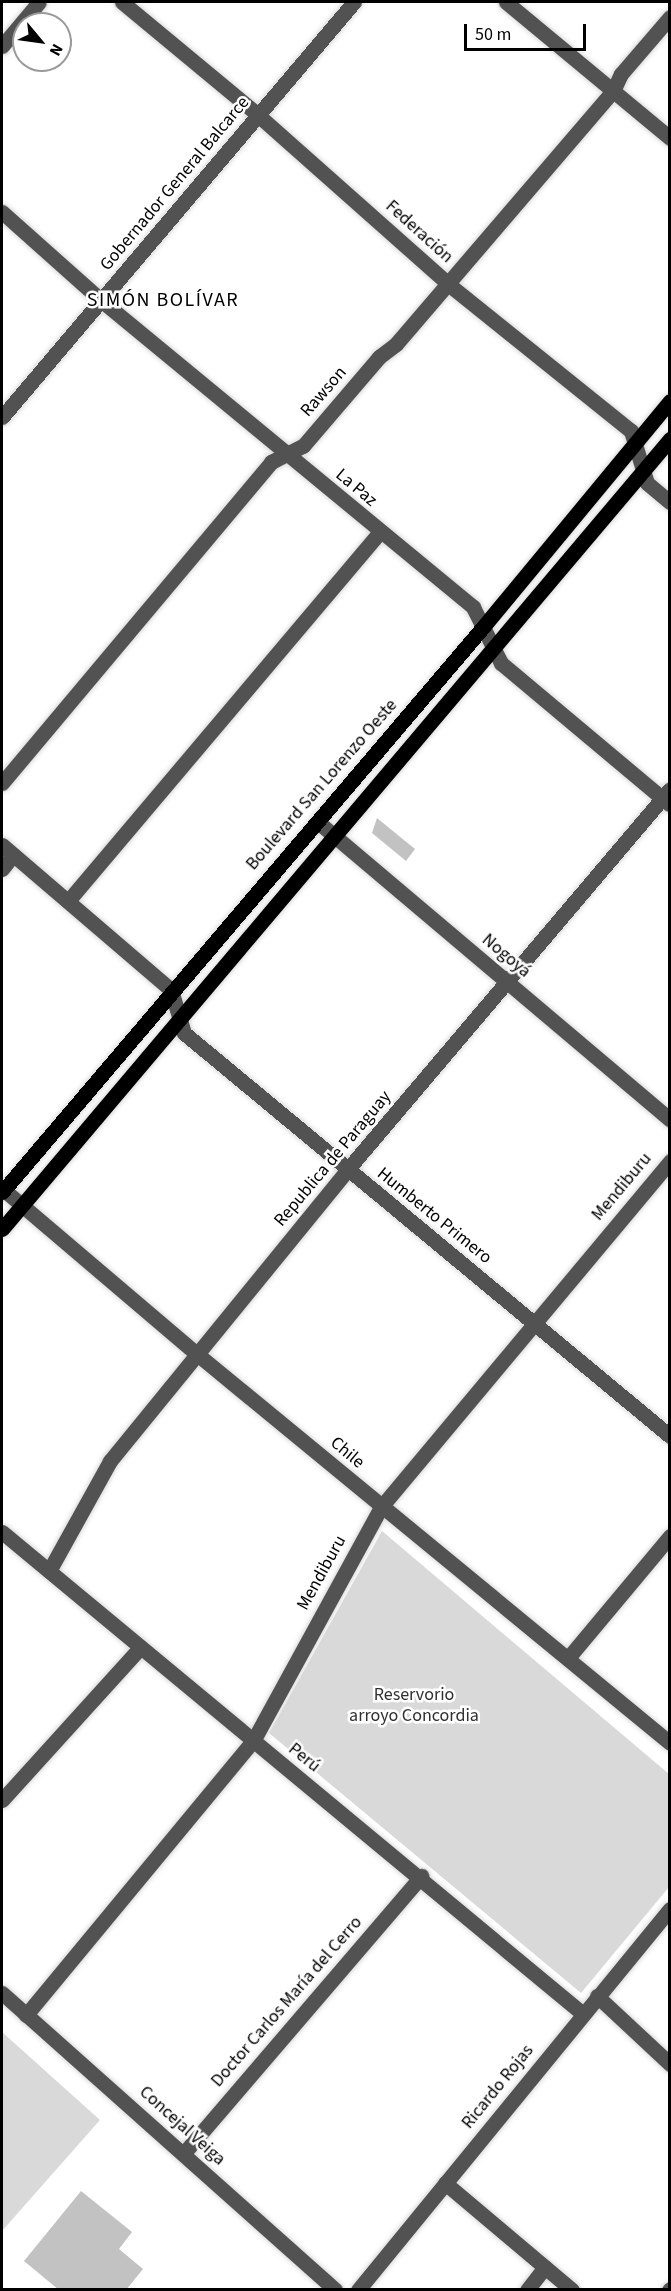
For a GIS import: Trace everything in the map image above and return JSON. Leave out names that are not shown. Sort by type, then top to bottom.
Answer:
[{"type":"main road","name":"Boulevard San Lorenzo Oeste","points":[[2,1191],[171,990],[318,822],[483,627],[669,401]]},
{"type":"main road","points":[[2,1229],[336,838],[669,439]]},
{"type":"street","points":[[2,46],[39,2]]},
{"type":"street","name":"Federación","points":[[122,2],[258,115],[447,283],[631,431],[647,483],[669,502]]},
{"type":"street","name":"Gobernador General Balcarce","points":[[2,417],[354,2]]},
{"type":"street","points":[[506,2],[669,138]]},
{"type":"street","name":"Rawson","points":[[2,783],[271,462],[303,446],[613,91],[621,74],[669,17]]},
{"type":"street","name":"La Paz","points":[[2,212],[102,301],[285,455],[473,607],[493,652],[667,797]]},
{"type":"street","points":[[68,901],[380,532]]},
{"type":"street","name":"Republica de Paraguay","points":[[49,1571],[110,1461],[347,1170],[667,797]]},
{"type":"street","name":"Nogoyá","points":[[318,822],[669,1119]]},
{"type":"street","points":[[2,869],[7,850],[171,990],[179,1021]]},
{"type":"street","name":"Humberto Primero","points":[[179,1021],[184,1033],[669,1436]]},
{"type":"street","name":"Mendiburu","points":[[26,2015],[253,1741],[381,1507],[669,1161]]},
{"type":"street","name":"Chile","points":[[2,1191],[381,1507],[669,1743]]},
{"type":"street","name":"Perú","points":[[2,1532],[253,1741],[421,1876],[583,2014]]},
{"type":"street","points":[[568,1658],[669,1536]]},
{"type":"street","points":[[2,1800],[140,1648]]},
{"type":"street","name":"Doctor Carlos María del Cerro","points":[[184,2153],[421,1876]]},
{"type":"street","name":"Ricardo Rojas","points":[[358,2289],[669,1909]]},
{"type":"street","name":"Concejal Veiga","points":[[2,1993],[335,2289]]},
{"type":"street","points":[[597,1996],[669,2064]]},
{"type":"street","points":[[445,2183],[572,2289]]},
{"type":"street","points":[[527,2289],[545,2267]]},
{"type":"green space","name":"Reservorio arroyo Concordia","points":[[382,1531],[669,1774],[669,1887],[581,1993],[269,1733]]},
{"type":"green space","points":[[2,2032],[100,2120],[2,2231]]},
{"type":"building","points":[[377,818],[415,849],[406,861],[372,833]]},
{"type":"building","points":[[81,2191],[132,2232],[119,2249],[143,2269],[126,2290],[59,2290],[24,2261]]},
{"type":"district","name":"SIMÓN BOLÍVAR","points":[[163,300]]}]
